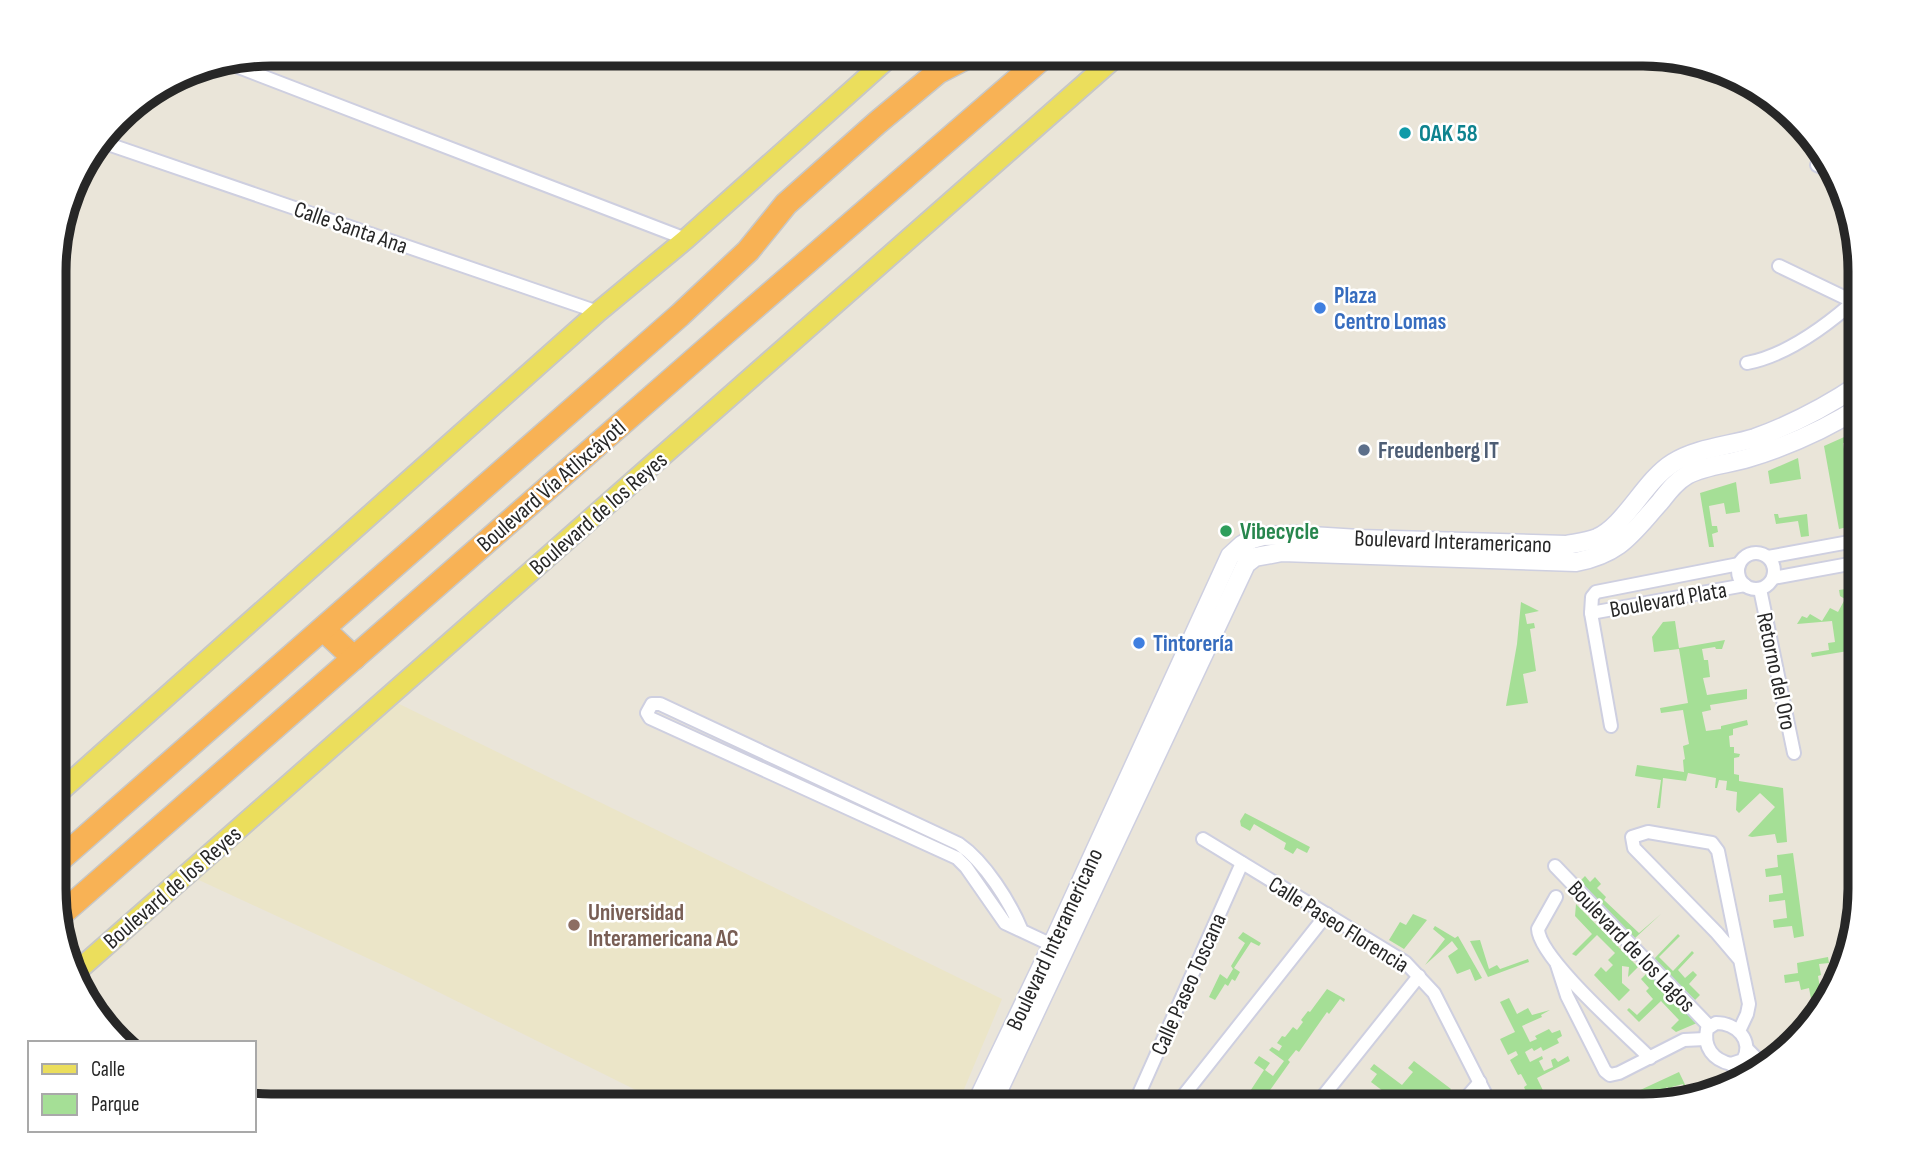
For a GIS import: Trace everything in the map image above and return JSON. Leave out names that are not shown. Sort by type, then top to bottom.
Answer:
[{"type":"highway","name":"Boulevard Vía Atlixcáyotl","points":[[66,854],[680,315],[748,251],[786,204],[877,123],[938,72],[950,66]]},
{"type":"highway","name":"Boulevard Vía Atlixcáyotl","points":[[68,909],[1033,66]]},
{"type":"highway","points":[[323,629],[354,658]]},
{"type":"main road","points":[[66,785],[598,312],[685,239],[880,66]]},
{"type":"main road","name":"Boulevard de los Reyes","points":[[82,967],[1105,66]]},
{"type":"main road","name":"Boulevard Interamericano","points":[[996,1093],[1246,564],[1255,556],[1282,552],[1576,562],[1593,558],[1608,553],[1626,541],[1676,483],[1681,468],[1691,455],[1756,437],[1848,392]]},
{"type":"main road","name":"Boulevard Interamericano","points":[[981,1093],[1052,945],[1230,556],[1242,545],[1264,536],[1295,535],[1557,544],[1583,542],[1598,538],[1609,531],[1658,474],[1749,458],[1806,436],[1848,413]]},
{"type":"street","points":[[242,69],[685,239]]},
{"type":"street","name":"Calle Santa Ana","points":[[111,145],[598,312]]},
{"type":"street","points":[[1779,266],[1848,295]]},
{"type":"street","points":[[1747,363],[1763,360],[1806,338],[1848,306]]},
{"type":"street","points":[[1848,542],[1768,557],[1752,554],[1742,559],[1738,572],[1745,585],[1760,589],[1773,578],[1848,564]]},
{"type":"street","points":[[1768,557],[1774,570],[1773,578]]},
{"type":"street","name":"Boulevard Plata","points":[[1739,565],[1597,592],[1592,597],[1591,613],[1745,585]]},
{"type":"street","name":"Retorno del Oro","points":[[1760,589],[1794,753]]},
{"type":"street","points":[[1591,613],[1611,726]]},
{"type":"street","points":[[964,855],[650,719],[647,713],[652,704],[660,704],[809,774],[964,855],[1005,923],[1052,945]]},
{"type":"street","points":[[802,787],[809,774]]},
{"type":"street","points":[[1739,1031],[1749,1004],[1740,960],[1716,846],[1712,843],[1648,832],[1632,837],[1633,848],[1740,960]]},
{"type":"street","name":"Calle Paseo Florencia","points":[[1203,839],[1405,962],[1434,993],[1485,1093]]},
{"type":"street","name":"Calle Paseo Toscana","points":[[1140,1093],[1242,863]]},
{"type":"street","name":"Boulevard de los Lagos","points":[[1555,866],[1707,1032]]},
{"type":"street","points":[[1556,897],[1538,929],[1538,934],[1557,965],[1650,1058]]},
{"type":"street","points":[[1185,1093],[1327,914]]},
{"type":"street","points":[[1557,965],[1567,996],[1605,1071],[1610,1075],[1724,1023],[1739,1031],[1746,1041],[1747,1049],[1743,1060],[1731,1065]]},
{"type":"street","points":[[1325,1093],[1419,976]]},
{"type":"street","points":[[1707,1032],[1706,1045],[1716,1058],[1736,1071]]},
{"type":"street","points":[[1747,1049],[1757,1059]]},
{"type":"street","points":[[1470,1093],[1480,1082]]},
{"type":"shaded area","name":"Universidad Interamericana AC","points":[[383,696],[1002,999],[962,1094],[643,1094],[406,976],[186,874]]},
{"type":"green space","points":[[1848,435],[1848,442],[1843,443],[1845,455],[1848,454],[1848,527],[1839,529],[1824,446]]},
{"type":"green space","points":[[1798,458],[1801,479],[1770,484],[1768,471]]},
{"type":"green space","points":[[1736,482],[1740,512],[1726,514],[1724,503],[1709,506],[1712,526],[1717,526],[1718,532],[1712,534],[1714,547],[1709,547],[1700,493]]},
{"type":"green space","points":[[1774,514],[1778,514],[1779,518],[1807,514],[1809,536],[1801,537],[1798,521],[1776,524]]},
{"type":"green space","points":[[1848,589],[1848,651],[1812,657],[1811,653],[1829,650],[1828,643],[1835,642],[1832,621],[1797,624],[1802,616],[1807,618],[1810,614],[1822,621],[1830,608],[1838,612],[1845,599],[1840,596],[1839,590]]},
{"type":"green space","points":[[1521,602],[1539,611],[1525,614],[1527,624],[1534,623],[1535,628],[1530,629],[1536,671],[1523,674],[1528,703],[1506,706],[1517,644]]},
{"type":"green space","points":[[1675,621],[1679,648],[1725,640],[1722,649],[1702,649],[1704,660],[1708,660],[1710,677],[1703,678],[1707,695],[1747,689],[1747,699],[1710,705],[1711,710],[1702,712],[1706,731],[1747,720],[1748,725],[1733,729],[1733,735],[1729,736],[1730,747],[1734,747],[1734,753],[1740,754],[1734,758],[1734,774],[1739,775],[1739,781],[1783,788],[1787,842],[1777,843],[1775,834],[1748,836],[1775,807],[1760,793],[1739,813],[1736,810],[1737,792],[1726,790],[1727,781],[1719,780],[1715,788],[1716,778],[1688,773],[1686,781],[1663,778],[1660,808],[1657,808],[1661,780],[1635,776],[1637,765],[1684,772],[1683,746],[1689,744],[1683,710],[1661,713],[1660,708],[1688,703],[1679,649],[1654,652],[1652,637],[1663,622]]},
{"type":"green space","points":[[1245,813],[1310,847],[1307,853],[1297,848],[1293,854],[1284,849],[1286,843],[1254,824],[1250,831],[1241,826],[1240,821]]},
{"type":"green space","points":[[1793,853],[1804,936],[1794,938],[1792,926],[1774,928],[1773,920],[1787,918],[1785,900],[1769,902],[1769,895],[1783,893],[1781,875],[1766,877],[1765,869],[1778,867],[1777,855]]},
{"type":"green space","points":[[1585,876],[1590,882],[1595,877],[1601,884],[1597,888],[1606,897],[1604,900],[1639,933],[1661,914],[1634,939],[1578,883]]},
{"type":"green space","points":[[1576,904],[1638,967],[1628,977],[1629,967],[1622,966],[1622,983],[1630,990],[1619,1001],[1594,975],[1601,967],[1606,972],[1613,965],[1608,960],[1615,953],[1597,935],[1576,956],[1572,954],[1592,934],[1575,916]]},
{"type":"green space","points":[[1413,914],[1427,920],[1404,949],[1389,940],[1400,922],[1406,925]]},
{"type":"green space","points":[[1435,926],[1455,938],[1458,936],[1482,978],[1475,981],[1470,969],[1457,974],[1448,956],[1458,949],[1452,941],[1425,965],[1445,939],[1433,929]]},
{"type":"green space","points":[[1243,932],[1261,943],[1259,946],[1251,942],[1234,968],[1240,972],[1235,981],[1232,979],[1228,986],[1225,984],[1215,1000],[1209,997],[1220,974],[1227,979],[1233,969],[1231,966],[1245,943],[1238,938]]},
{"type":"green space","points":[[1678,934],[1680,936],[1659,957],[1673,971],[1692,951],[1694,953],[1678,970],[1685,978],[1693,971],[1697,975],[1689,984],[1700,995],[1695,1000],[1654,959]]},
{"type":"green space","points":[[1480,940],[1489,969],[1497,965],[1500,969],[1528,959],[1529,962],[1488,977],[1470,941]]},
{"type":"green space","points":[[1828,957],[1829,963],[1819,964],[1821,975],[1818,976],[1820,988],[1823,988],[1819,994],[1815,995],[1812,1004],[1809,988],[1801,990],[1799,981],[1785,983],[1784,975],[1798,973],[1797,963]]},
{"type":"green space","points":[[1648,972],[1697,1023],[1676,1032],[1671,1028],[1679,1020],[1661,1001],[1639,1022],[1627,1010],[1629,1008],[1637,1015],[1653,999],[1646,991],[1649,988],[1641,979]]},
{"type":"green space","points":[[1327,989],[1345,999],[1344,1002],[1340,999],[1329,1014],[1327,1012],[1299,1052],[1296,1050],[1288,1060],[1290,1062],[1268,1093],[1249,1093],[1264,1070],[1254,1063],[1259,1056],[1270,1063],[1265,1070],[1273,1076],[1284,1061],[1269,1050],[1272,1047],[1279,1051],[1282,1046],[1277,1043],[1282,1036],[1285,1037],[1293,1027],[1297,1030],[1303,1022],[1301,1020]]},
{"type":"green space","points":[[1509,998],[1517,1014],[1528,1008],[1532,1015],[1550,1010],[1541,1015],[1542,1017],[1522,1026],[1530,1042],[1537,1039],[1535,1036],[1549,1029],[1552,1033],[1560,1030],[1562,1036],[1557,1039],[1559,1043],[1543,1051],[1541,1047],[1525,1052],[1530,1062],[1542,1056],[1543,1059],[1539,1061],[1544,1071],[1553,1067],[1551,1060],[1555,1058],[1558,1062],[1568,1056],[1570,1061],[1537,1078],[1544,1093],[1527,1093],[1524,1087],[1527,1085],[1510,1060],[1518,1055],[1516,1051],[1508,1055],[1500,1039],[1515,1032],[1500,1002]]},
{"type":"green space","points":[[1414,1061],[1451,1089],[1448,1093],[1386,1093],[1371,1082],[1377,1074],[1370,1069],[1374,1064],[1402,1085],[1413,1072],[1408,1068]]},
{"type":"green space","points":[[1679,1072],[1687,1089],[1684,1090],[1683,1084],[1672,1087],[1672,1091],[1667,1087],[1662,1092],[1634,1093]]},
{"type":"place","name":"OAK 58","points":[[1405,133]]},
{"type":"place","name":"Plaza Centro Lomas","points":[[1320,308]]},
{"type":"place","name":"Freudenberg IT","points":[[1364,450]]},
{"type":"place","name":"Vibecycle","points":[[1226,531]]},
{"type":"place","name":"Tintorería","points":[[1139,643]]},
{"type":"place","name":"Universidad Interamericana AC","points":[[574,925]]}]
